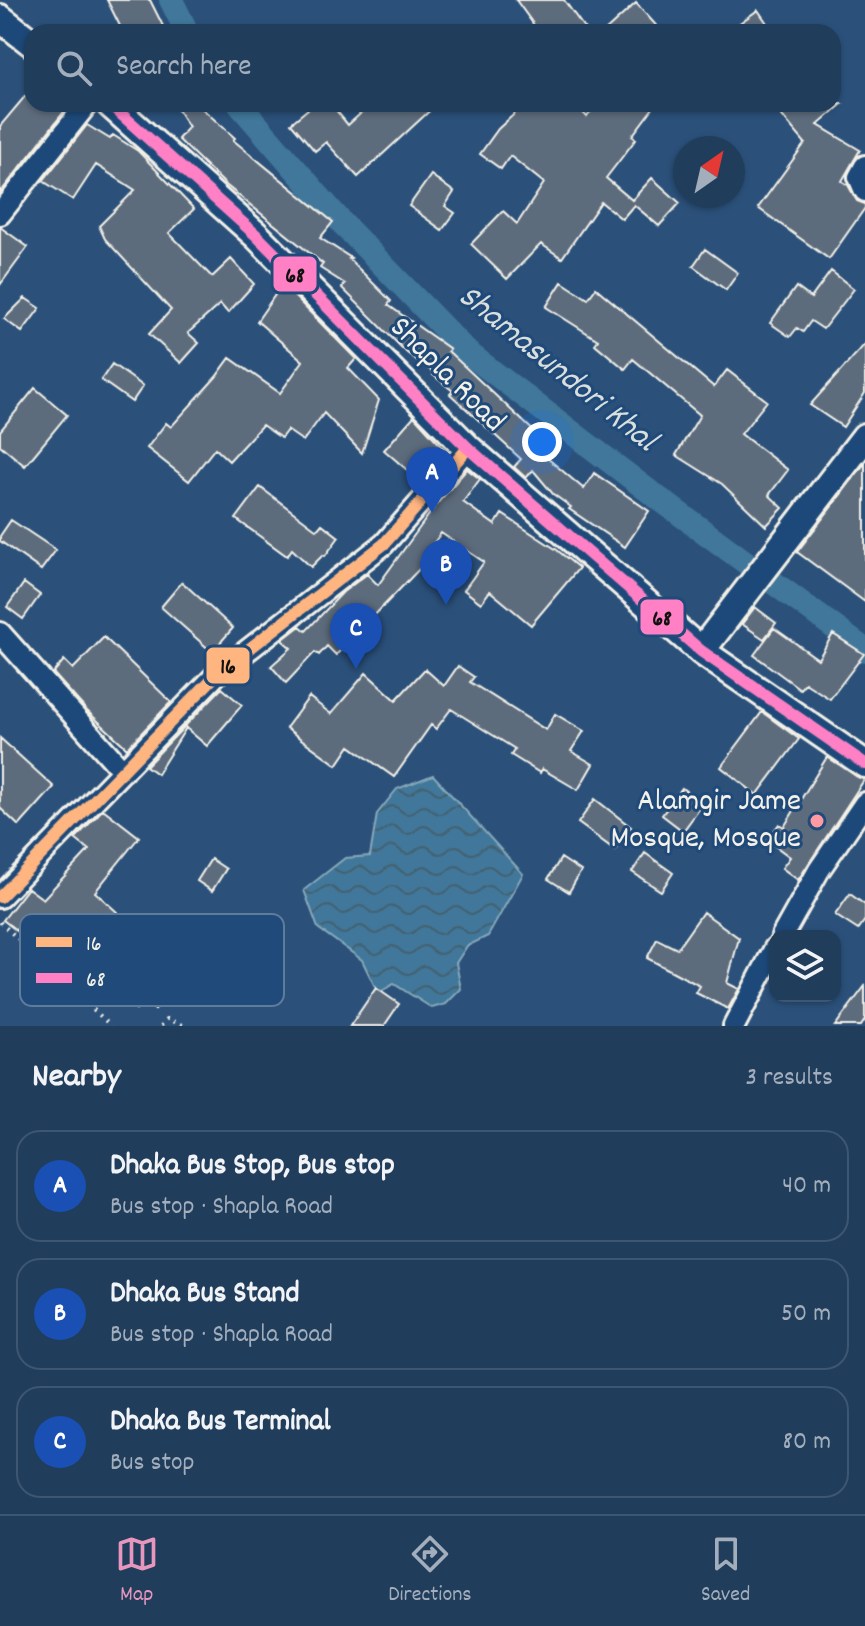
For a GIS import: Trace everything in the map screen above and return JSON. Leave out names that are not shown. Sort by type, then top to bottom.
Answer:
[{"type":"street","points":[[0,18],[24,37]]},
{"type":"street","points":[[0,214],[81,112]]},
{"type":"street","name":"Shapla Road","points":[[119,112],[256,235],[468,448],[701,651],[865,764]]},
{"type":"street","points":[[865,166],[859,177],[865,191]]},
{"type":"street","points":[[701,651],[865,437]]},
{"type":"street","points":[[0,897],[217,674],[384,544],[468,448]]},
{"type":"street","points":[[0,633],[123,771]]},
{"type":"street","points":[[785,930],[819,870],[865,803]]},
{"type":"street","points":[[734,1026],[769,959]]},
{"type":"path","points":[[0,922],[20,941]]},
{"type":"path","points":[[90,1006],[111,1026]]},
{"type":"path","points":[[161,1026],[167,1019],[186,1026]]},
{"type":"water","points":[[433,775],[523,874],[488,936],[467,946],[456,963],[461,989],[446,1004],[432,1008],[394,984],[378,993],[362,960],[318,928],[304,890],[345,858],[370,856],[377,814],[397,789]]},
{"type":"building","points":[[107,0],[150,0],[162,24],[119,24]]},
{"type":"building","points":[[516,0],[564,0],[581,24],[533,24]]},
{"type":"building","points":[[636,3],[655,24],[613,24]]},
{"type":"building","points":[[758,10],[768,24],[738,24]]},
{"type":"building","points":[[24,98],[24,112],[64,112],[0,193],[0,126]]},
{"type":"building","points":[[179,112],[206,112],[235,138],[233,140],[333,222],[320,238],[351,258],[391,301],[388,305],[450,349],[448,351],[540,437],[545,431],[558,443],[546,457],[584,489],[594,473],[649,511],[625,547],[569,509],[571,507],[553,494],[533,470],[526,478],[514,467],[521,459],[450,394],[453,391],[434,373],[407,353],[342,288],[345,284],[320,268],[323,264],[227,186],[178,139],[189,127]]},
{"type":"building","points":[[304,112],[337,112],[348,125],[362,112],[428,112],[358,177],[326,142],[315,151],[291,123]]},
{"type":"building","points":[[516,112],[582,112],[587,117],[591,112],[650,112],[632,136],[636,139],[606,178],[632,200],[652,178],[673,197],[675,208],[659,226],[634,205],[622,219],[601,202],[562,258],[541,244],[507,279],[471,244],[503,211],[517,224],[544,183],[510,156],[501,169],[480,154],[498,129]]},
{"type":"building","points":[[779,112],[833,112],[818,125],[860,150],[842,181],[857,201],[865,204],[865,208],[829,259],[758,208],[805,143]]},
{"type":"building","points":[[87,125],[110,139],[113,135],[138,151],[194,209],[169,233],[212,277],[231,259],[254,284],[228,313],[220,304],[188,333],[199,343],[181,363],[149,334],[171,310],[105,239],[99,226],[135,190],[96,165],[73,200],[43,181]]},
{"type":"building","points":[[431,175],[454,192],[445,206],[455,213],[442,230],[409,206]]},
{"type":"building","points":[[0,227],[28,247],[0,285]]},
{"type":"building","points":[[705,249],[738,273],[726,290],[693,266]]},
{"type":"building","points":[[831,271],[854,289],[823,329],[811,321],[803,332],[797,328],[790,337],[770,323],[796,287],[811,298]]},
{"type":"building","points":[[562,282],[588,299],[596,288],[714,387],[727,370],[767,401],[741,434],[788,470],[769,495],[783,508],[766,526],[722,484],[676,455],[700,415],[633,359],[625,369],[595,344],[598,340],[546,307]]},
{"type":"building","points":[[286,288],[356,359],[348,368],[379,400],[362,453],[324,413],[303,441],[287,430],[281,438],[262,425],[229,461],[215,448],[189,481],[147,448],[166,423],[171,427],[230,358],[280,393],[303,361],[257,321],[277,292],[279,294]]},
{"type":"building","points":[[25,298],[40,308],[22,332],[4,319]]},
{"type":"building","points":[[865,344],[865,393],[843,427],[810,405]]},
{"type":"building","points":[[112,364],[143,386],[132,402],[101,380]]},
{"type":"building","points":[[35,388],[67,415],[25,466],[0,445],[0,431]]},
{"type":"building","points":[[414,416],[447,452],[421,482],[384,450]]},
{"type":"building","points":[[865,463],[865,602],[797,552]]},
{"type":"building","points":[[467,469],[480,479],[463,502],[495,525],[502,514],[579,568],[531,625],[490,591],[481,603],[464,590],[484,562],[441,533],[421,560],[425,563],[336,655],[327,646],[319,655],[315,652],[286,683],[271,666],[291,648],[282,640],[300,626],[306,631],[343,592],[367,574],[378,585],[436,505]]},
{"type":"building","points":[[260,487],[317,530],[322,524],[339,537],[325,556],[311,567],[292,549],[287,556],[236,519]]},
{"type":"building","points":[[11,520],[56,550],[41,570],[0,541]]},
{"type":"building","points":[[182,582],[233,628],[212,652],[161,607]]},
{"type":"building","points":[[24,583],[40,595],[23,619],[7,607]]},
{"type":"building","points":[[755,607],[776,623],[764,639],[742,624]]},
{"type":"building","points":[[774,628],[818,659],[833,634],[864,654],[830,699],[805,683],[800,689],[754,655]]},
{"type":"building","points":[[104,637],[171,702],[127,748],[86,710],[53,673],[64,660],[73,669]]},
{"type":"building","points":[[458,666],[474,677],[470,682],[546,730],[555,714],[584,731],[571,751],[593,764],[578,790],[542,769],[540,773],[511,755],[515,749],[451,709],[436,729],[431,725],[394,777],[350,746],[337,765],[286,728],[309,697],[331,714],[366,673],[396,700],[425,669],[444,686]]},
{"type":"building","points":[[222,688],[242,705],[207,746],[186,728],[157,774],[146,766]]},
{"type":"building","points":[[762,712],[799,739],[757,795],[721,767]]},
{"type":"building","points":[[0,738],[54,787],[19,826],[0,808]]},
{"type":"building","points":[[827,757],[864,780],[798,880],[782,868],[790,857],[767,840],[779,824],[784,827]]},
{"type":"building","points":[[682,788],[703,804],[683,831],[662,815]]},
{"type":"building","points":[[595,799],[631,827],[615,850],[578,823]]},
{"type":"building","points":[[103,809],[139,837],[95,892],[119,914],[20,914],[20,933],[3,920],[28,888],[43,899],[89,850],[75,839]]},
{"type":"building","points":[[645,853],[673,873],[661,891],[632,872]]},
{"type":"building","points":[[561,858],[581,871],[569,892],[548,879]]},
{"type":"building","points":[[211,859],[226,869],[212,891],[197,881]]},
{"type":"building","points":[[850,894],[865,905],[865,920],[858,930],[835,915]]},
{"type":"building","points":[[703,912],[739,938],[727,983],[739,989],[728,1009],[696,993],[700,986],[647,958],[657,939],[677,949]]},
{"type":"building","points":[[865,986],[865,1020],[861,1026],[835,1026]]},
{"type":"building","points":[[376,988],[399,1004],[384,1026],[350,1026]]},
{"type":"waterway","name":"Shamasundori Khal","points":[[171,0],[183,24]]},
{"type":"waterway","name":"Shamasundori Khal","points":[[246,112],[343,224],[467,352],[865,650]]},
{"type":"transit line","name":"68","points":[[119,112],[256,235],[468,448],[701,651],[865,764]]},
{"type":"transit line","name":"16","points":[[0,897],[217,674],[384,544],[468,448]]},
{"type":"place","name":"Dhaka Bus Stop, Bus stop","points":[[432,513]]},
{"type":"place","name":"Dhaka Bus Stand","points":[[446,605]]},
{"type":"place","name":"Dhaka Bus Terminal","points":[[356,669]]},
{"type":"place","name":"Alamgir Jame Mosque, Mosque","points":[[817,821]]}]
